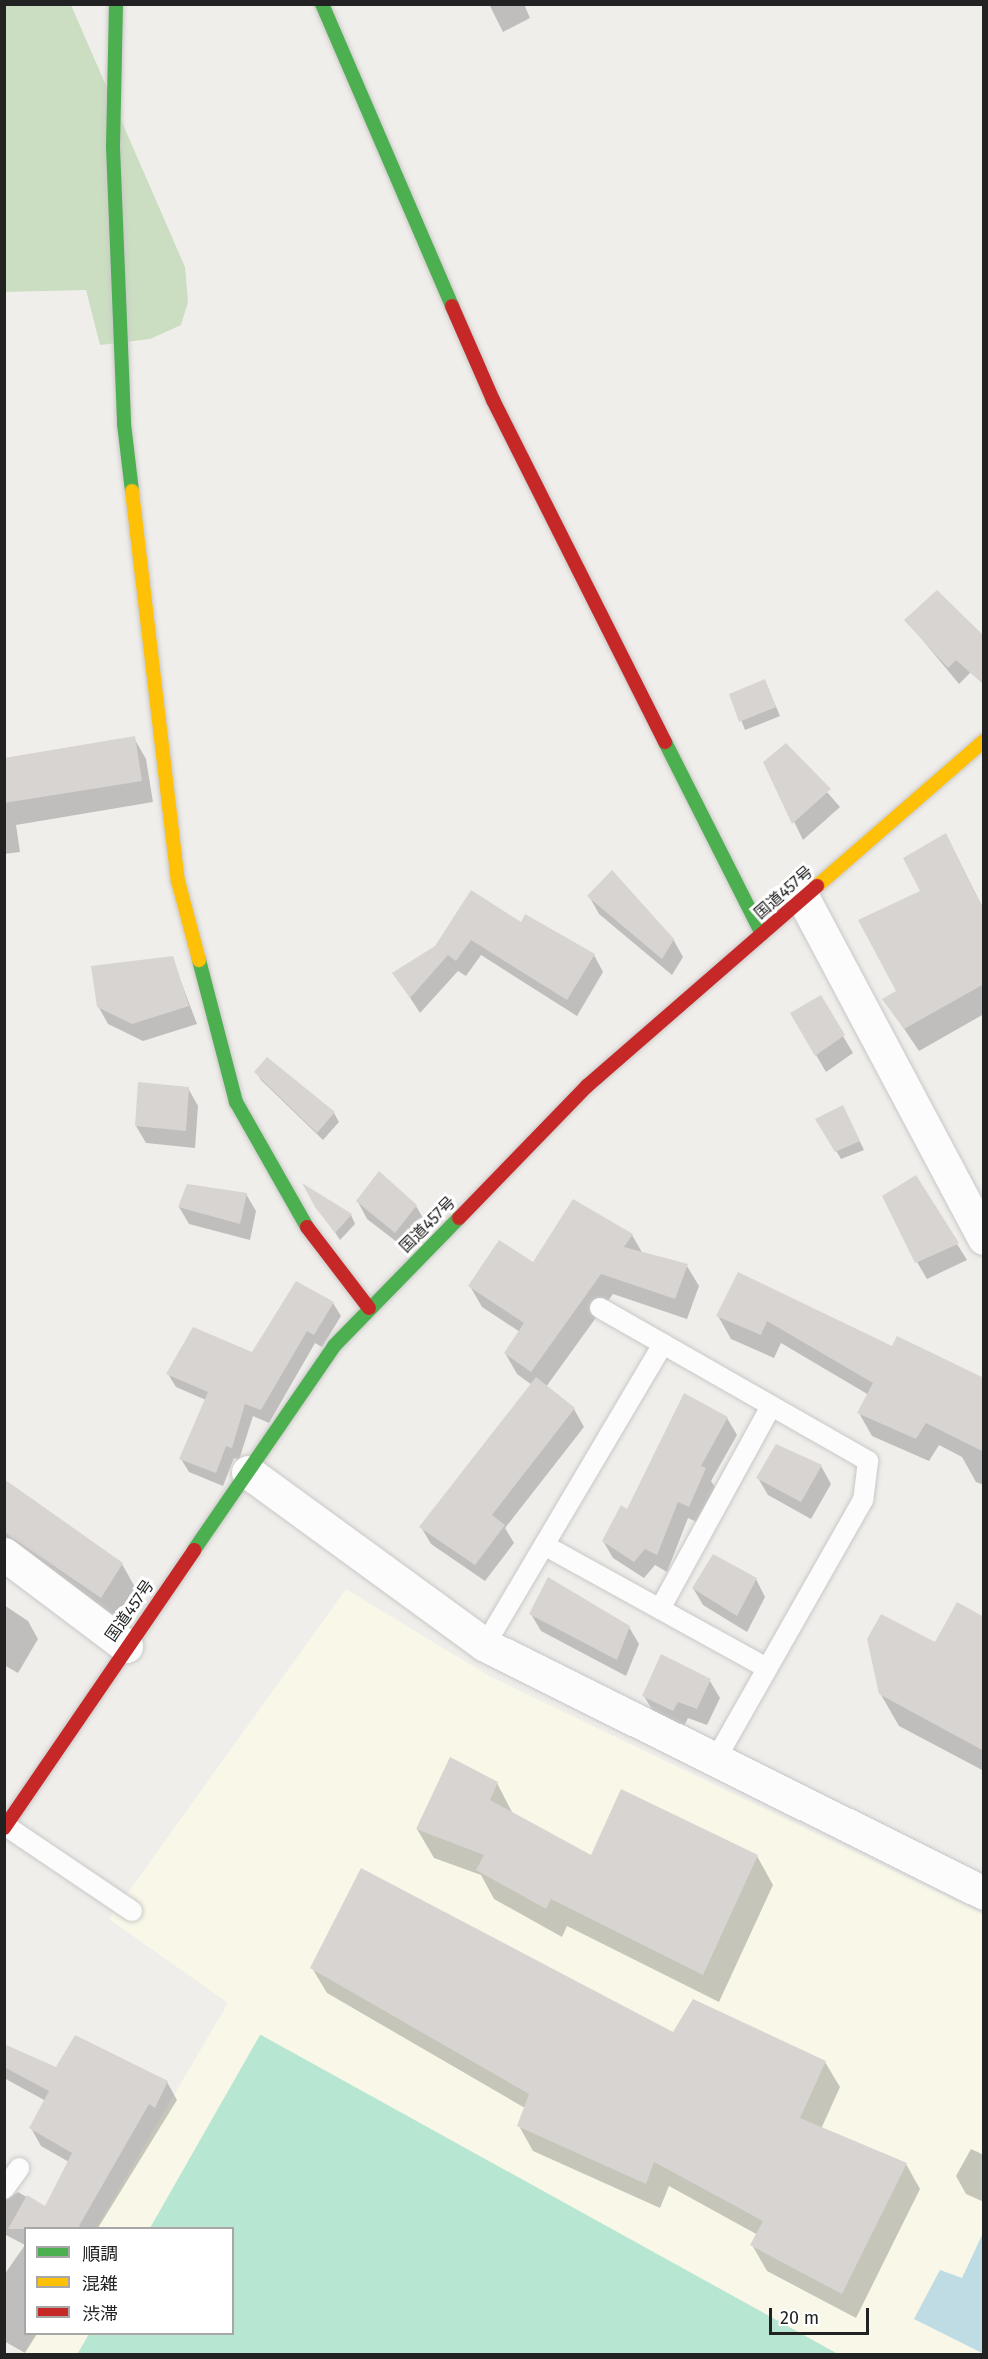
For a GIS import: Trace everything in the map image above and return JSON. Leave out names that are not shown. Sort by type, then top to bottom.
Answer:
[{"type":"main road","points":[[116,4],[112,147],[124,424],[178,881],[236,1102],[299,1217],[369,1308]]},
{"type":"main road","points":[[322,4],[493,400],[762,934]]},
{"type":"main road","name":"国道457号","points":[[5,1827],[126,1646],[334,1346],[587,1086],[984,741]]},
{"type":"street","points":[[803,898],[984,1238]]},
{"type":"street","points":[[248,1472],[485,1645],[714,1762],[984,1893]]},
{"type":"street","points":[[4,1554],[126,1646]]},
{"type":"lane","points":[[600,1308],[868,1461],[863,1500],[714,1762]]},
{"type":"lane","points":[[485,1645],[663,1344]]},
{"type":"lane","points":[[660,1609],[771,1406]]},
{"type":"lane","points":[[544,1545],[767,1668]]},
{"type":"lane","points":[[5,1827],[132,1911]]},
{"type":"lane","points":[[4,2189],[19,2168]]},
{"type":"shaded area","points":[[346,1589],[489,1676],[983,1914],[983,2354],[23,2354],[34,2335],[234,2335],[234,2227],[97,2227],[228,2003],[109,1919]]},
{"type":"green space","points":[[4,5],[71,5],[185,267],[188,302],[181,325],[150,339],[100,345],[86,290],[5,292]]},
{"type":"green space","points":[[261,2035],[838,2354],[78,2353],[88,2335],[234,2335],[234,2227],[151,2227]]},
{"type":"water","points":[[983,2233],[984,2349],[982,2353],[914,2319],[940,2270],[962,2278]]},
{"type":"building","points":[[937,590],[984,636],[984,685],[956,660],[948,668],[904,620]]},
{"type":"building","points":[[765,679],[776,707],[739,722],[729,694]]},
{"type":"building","points":[[135,736],[142,781],[4,803],[4,758]]},
{"type":"building","points":[[786,743],[831,789],[792,824],[763,762]]},
{"type":"building","points":[[946,833],[984,911],[984,984],[904,1029],[882,999],[896,991],[858,920],[920,891],[903,858]]},
{"type":"building","points":[[612,870],[674,939],[662,959],[587,896]]},
{"type":"building","points":[[471,890],[521,922],[525,914],[595,954],[567,1000],[471,940],[456,961],[448,955],[410,998],[392,973],[435,946]]},
{"type":"building","points":[[173,956],[189,1006],[132,1024],[97,1007],[91,966]]},
{"type":"building","points":[[821,995],[845,1035],[815,1056],[790,1013]]},
{"type":"building","points":[[267,1057],[335,1112],[317,1133],[254,1072]]},
{"type":"building","points":[[138,1082],[189,1087],[186,1131],[135,1126]]},
{"type":"building","points":[[843,1105],[860,1141],[835,1152],[815,1119]]},
{"type":"building","points":[[379,1171],[417,1205],[395,1233],[356,1201]]},
{"type":"building","points":[[916,1175],[959,1243],[915,1263],[882,1196]]},
{"type":"building","points":[[302,1183],[352,1214],[335,1233],[315,1207]]},
{"type":"building","points":[[187,1184],[247,1193],[240,1224],[178,1207]]},
{"type":"building","points":[[573,1199],[633,1234],[624,1247],[688,1264],[675,1299],[601,1274],[531,1372],[504,1353],[524,1323],[468,1286],[499,1240],[533,1262]]},
{"type":"building","points":[[738,1272],[892,1346],[897,1336],[984,1378],[984,1452],[926,1423],[916,1439],[857,1413],[873,1383],[767,1321],[761,1335],[716,1316]]},
{"type":"building","points":[[296,1281],[334,1302],[314,1335],[307,1331],[261,1410],[245,1404],[232,1448],[226,1446],[216,1473],[179,1459],[208,1392],[166,1374],[193,1327],[252,1352]]},
{"type":"building","points":[[536,1377],[575,1408],[492,1515],[505,1525],[475,1565],[419,1527]]},
{"type":"building","points":[[684,1393],[728,1417],[701,1466],[706,1468],[689,1507],[678,1502],[657,1555],[645,1549],[634,1562],[602,1541],[621,1505],[627,1509]]},
{"type":"building","points":[[776,1444],[822,1465],[801,1502],[756,1478]]},
{"type":"building","points":[[4,1479],[123,1563],[101,1598],[4,1532]]},
{"type":"building","points":[[713,1554],[757,1578],[737,1616],[692,1588]]},
{"type":"building","points":[[548,1577],[630,1626],[617,1660],[529,1614]]},
{"type":"building","points":[[957,1602],[984,1617],[984,1751],[879,1694],[867,1639],[881,1614],[935,1642]]},
{"type":"building","points":[[661,1654],[711,1679],[697,1709],[678,1702],[673,1711],[642,1696]]},
{"type":"building","points":[[450,1757],[498,1782],[490,1800],[591,1855],[621,1789],[758,1855],[703,1975],[551,1899],[546,1909],[476,1870],[484,1855],[416,1829]]},
{"type":"building","points":[[361,1868],[673,2032],[693,1999],[826,2061],[800,2118],[907,2163],[842,2294],[750,2245],[763,2221],[654,2162],[646,2184],[517,2126],[529,2094],[310,1968]]},
{"type":"building","points":[[75,2035],[168,2081],[155,2108],[149,2104],[79,2226],[81,2227],[8,2229],[27,2195],[45,2206],[72,2153],[29,2128],[49,2091],[4,2067],[4,2044],[56,2067]]},
{"type":"traffic: fast","points":[[116,4],[113,147],[124,424],[132,491]]},
{"type":"traffic: fast","points":[[322,4],[452,306]]},
{"type":"traffic: fast","points":[[665,742],[762,934]]},
{"type":"traffic: fast","points":[[199,960],[236,1102],[307,1227]]},
{"type":"traffic: fast","points":[[194,1550],[334,1346],[459,1218]]},
{"type":"traffic: slow","points":[[132,491],[178,881],[199,960]]},
{"type":"traffic: slow","points":[[817,886],[984,741]]},
{"type":"traffic: jam","points":[[452,306],[493,400],[665,742]]},
{"type":"traffic: jam","points":[[459,1218],[587,1086],[817,886]]},
{"type":"traffic: jam","points":[[307,1227],[369,1308]]},
{"type":"traffic: jam","points":[[4,1828],[194,1550]]}]
